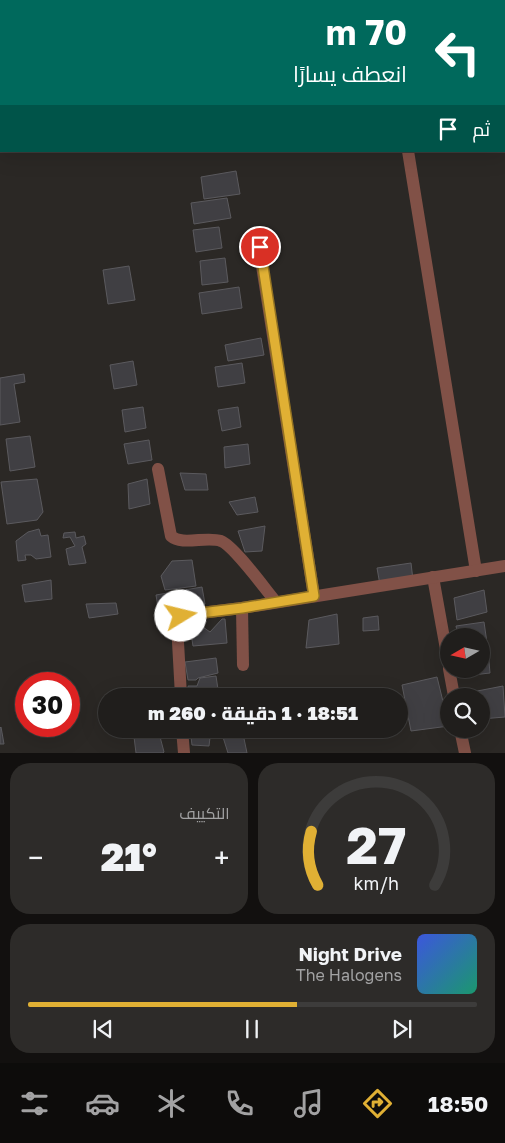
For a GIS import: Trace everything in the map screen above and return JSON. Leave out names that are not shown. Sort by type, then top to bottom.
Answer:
[{"type":"street","points":[[408,152],[476,571]]},
{"type":"street","points":[[260,247],[314,596]]},
{"type":"street","points":[[158,469],[171,536],[179,541],[204,539],[222,542],[230,547],[276,602]]},
{"type":"street","points":[[180,688],[177,620],[184,615],[242,608],[505,566]]},
{"type":"street","points":[[433,577],[442,628]]},
{"type":"street","points":[[242,608],[243,665]]},
{"type":"street","points":[[183,738],[184,753]]},
{"type":"street","points":[[462,738],[465,753]]},
{"type":"building","points":[[236,171],[240,194],[204,199],[201,177]]},
{"type":"building","points":[[227,198],[231,218],[194,224],[191,203]]},
{"type":"building","points":[[219,227],[222,248],[196,252],[193,230]]},
{"type":"building","points":[[225,258],[228,282],[202,285],[200,261]]},
{"type":"building","points":[[129,266],[135,300],[108,304],[103,270]]},
{"type":"building","points":[[239,287],[242,308],[202,314],[199,293]]},
{"type":"building","points":[[261,338],[264,355],[228,361],[225,345]]},
{"type":"building","points":[[133,361],[137,385],[114,389],[110,365]]},
{"type":"building","points":[[242,363],[245,383],[218,387],[215,367]]},
{"type":"building","points":[[24,374],[25,382],[14,384],[20,422],[0,425],[0,378]]},
{"type":"building","points":[[143,407],[146,428],[125,432],[122,410]]},
{"type":"building","points":[[238,407],[241,427],[222,431],[218,410]]},
{"type":"building","points":[[30,436],[35,467],[10,471],[6,439]]},
{"type":"building","points":[[149,440],[152,460],[128,464],[124,444]]},
{"type":"building","points":[[248,444],[250,464],[225,468],[224,447]]},
{"type":"building","points":[[180,473],[206,474],[208,490],[185,490]]},
{"type":"building","points":[[37,479],[43,512],[37,520],[7,524],[1,482]]},
{"type":"building","points":[[147,479],[150,504],[129,509],[128,484]]},
{"type":"building","points":[[255,497],[258,512],[237,515],[229,502]]},
{"type":"building","points":[[265,526],[262,551],[245,552],[238,531]]},
{"type":"building","points":[[39,529],[41,536],[48,535],[51,557],[36,559],[31,555],[25,555],[26,560],[18,561],[16,541],[28,532]]},
{"type":"building","points":[[75,532],[76,538],[84,536],[86,544],[82,547],[86,563],[69,565],[66,549],[75,546],[70,537],[63,538],[64,533]]},
{"type":"building","points":[[192,560],[196,586],[165,590],[161,576],[172,561]]},
{"type":"building","points":[[411,563],[413,580],[380,585],[377,568]]},
{"type":"building","points":[[51,580],[52,599],[25,602],[22,585]]},
{"type":"building","points":[[202,587],[205,604],[159,614],[156,595]]},
{"type":"building","points":[[484,590],[487,612],[457,620],[454,598]]},
{"type":"building","points":[[116,603],[118,614],[89,618],[86,604]]},
{"type":"building","points":[[337,614],[339,644],[306,648],[309,620]]},
{"type":"building","points":[[378,616],[379,630],[363,631],[363,618]]},
{"type":"building","points":[[222,619],[225,619],[227,643],[193,646],[190,627],[200,625],[210,632]]},
{"type":"building","points":[[484,622],[485,628],[456,628],[456,626]]},
{"type":"building","points":[[216,658],[218,673],[196,680],[188,680],[185,662]]},
{"type":"building","points":[[216,676],[218,688],[188,688],[188,686],[197,686],[200,678]]},
{"type":"building","points":[[437,677],[440,689],[440,727],[411,731],[408,716],[408,688],[403,688],[402,685]]},
{"type":"building","points":[[503,686],[505,717],[490,718],[490,689]]},
{"type":"building","points":[[1,727],[4,744],[0,744]]},
{"type":"building","points":[[134,738],[160,738],[163,753],[136,753]]},
{"type":"building","points":[[191,738],[210,738],[209,746],[192,745]]},
{"type":"building","points":[[223,738],[244,738],[247,753],[228,753]]},
{"type":"route","points":[[181,616],[314,596],[260,247]]}]
